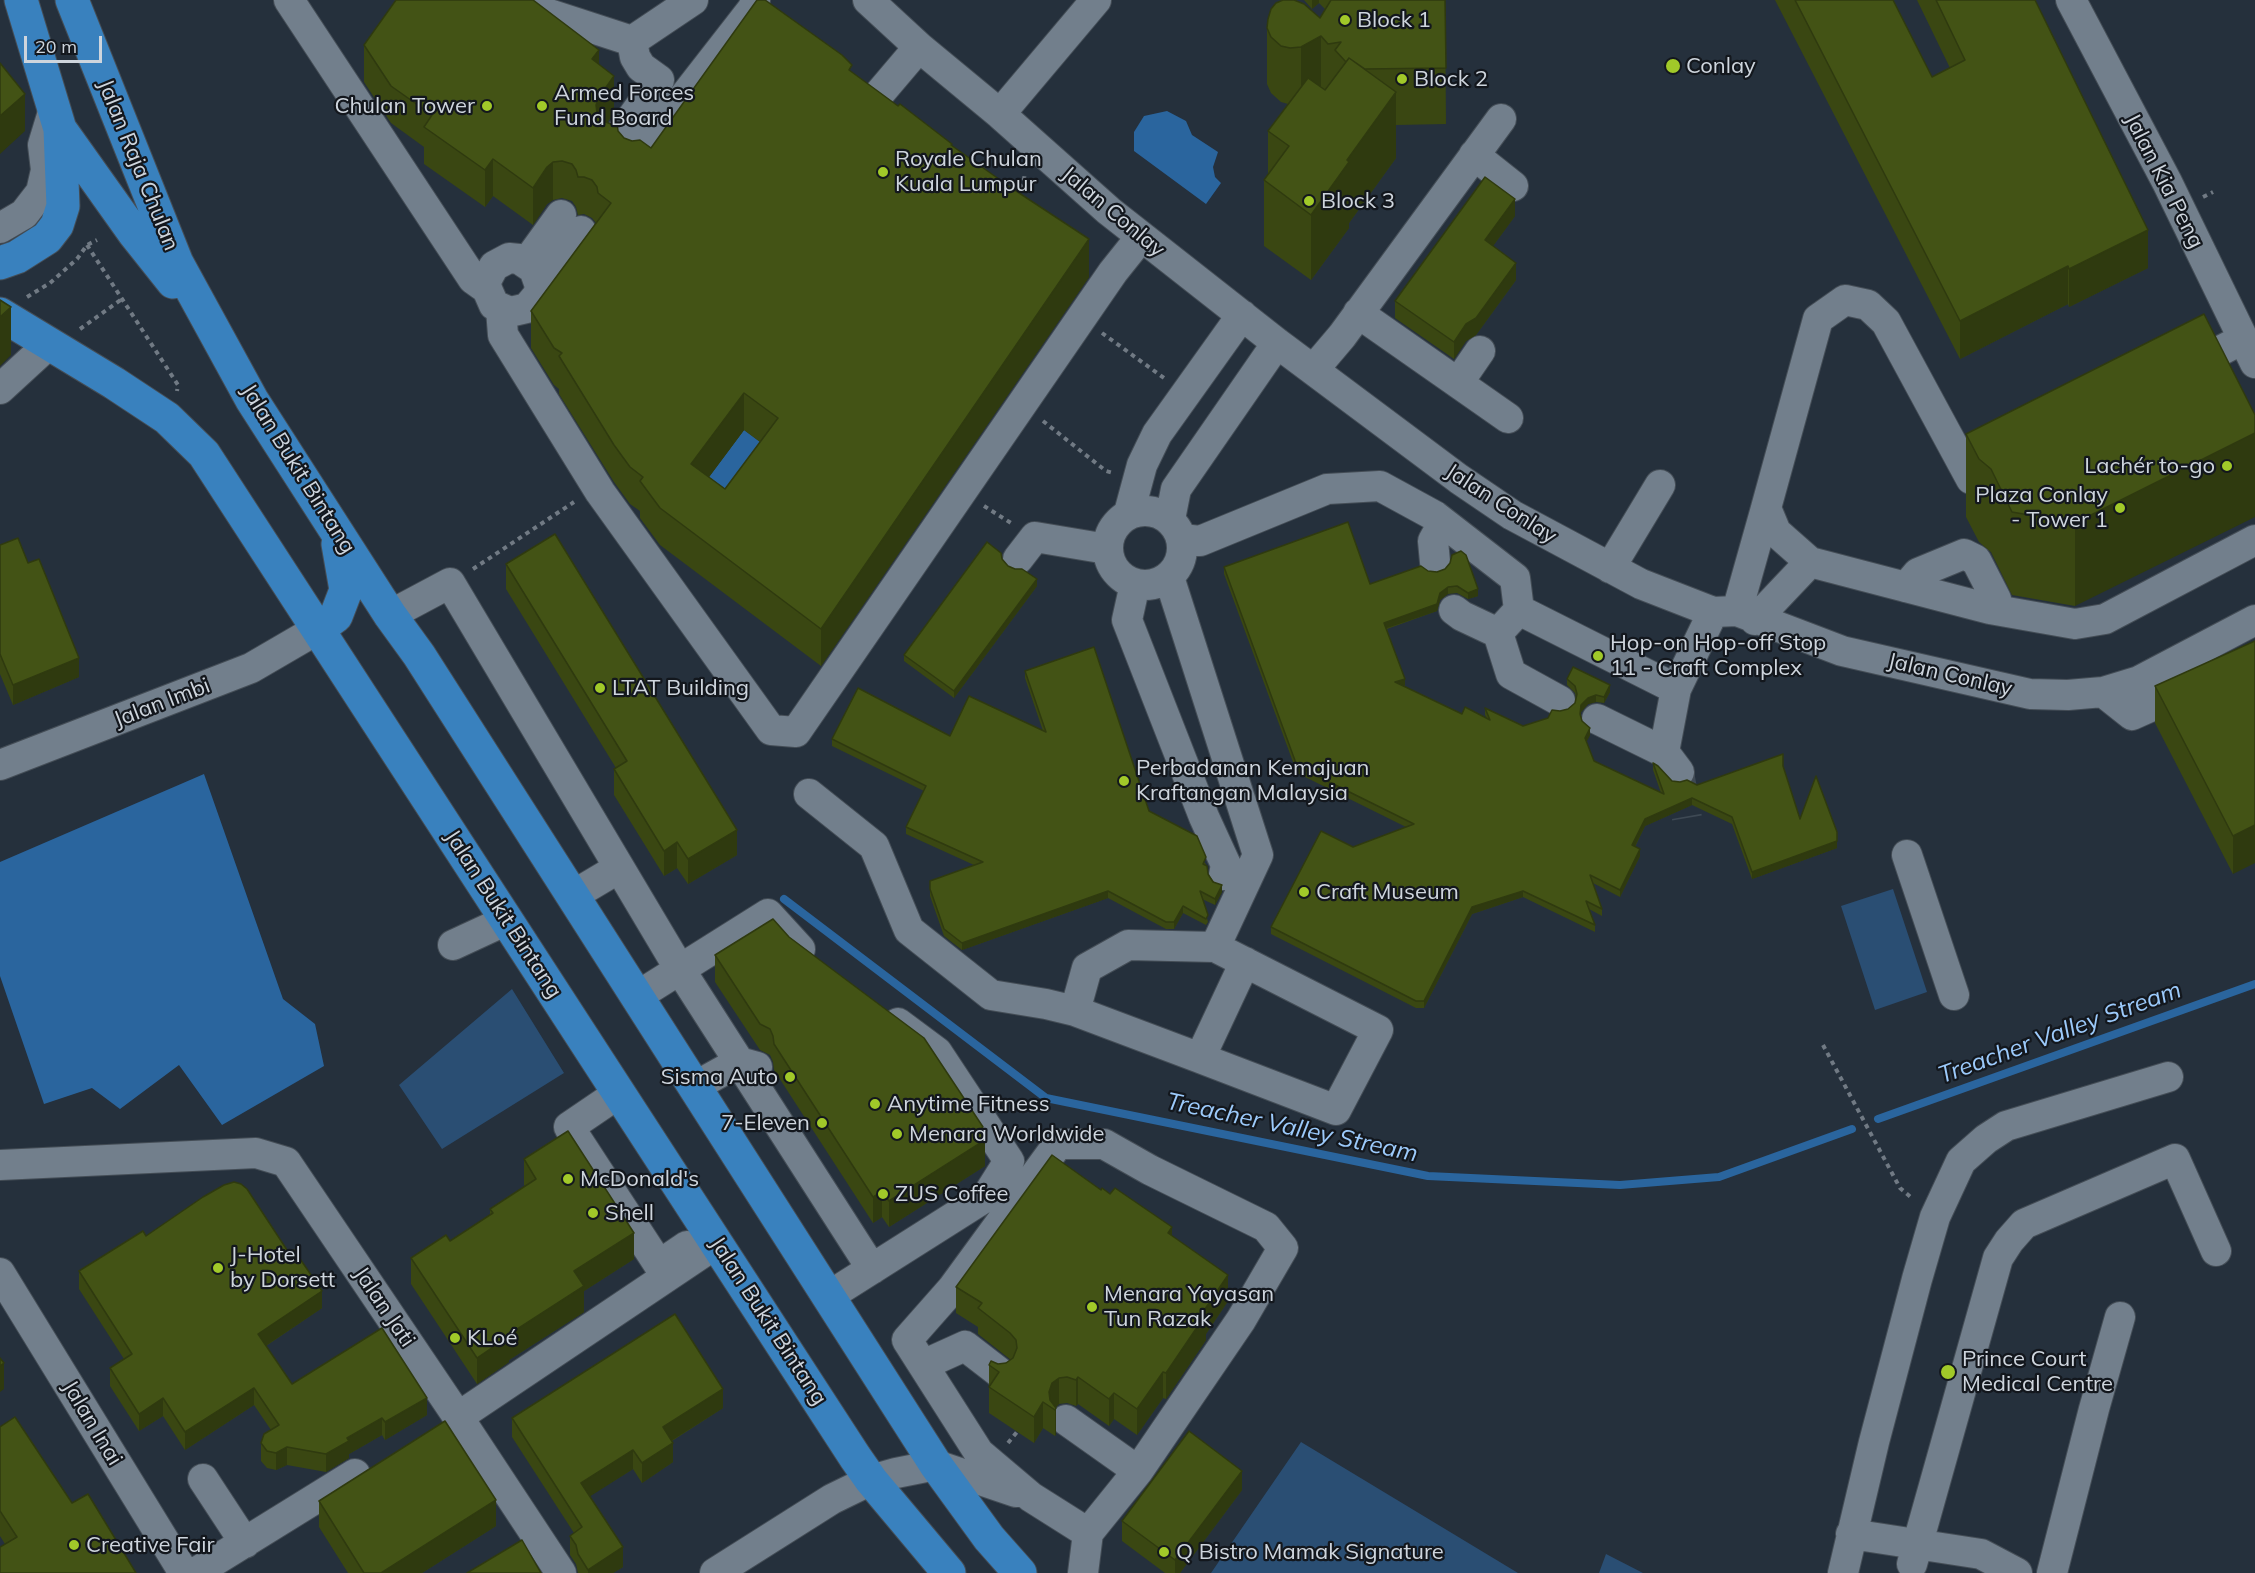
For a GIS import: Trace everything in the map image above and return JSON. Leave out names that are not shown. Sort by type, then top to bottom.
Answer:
[{"type":"main road","points":[[0,263],[36,247],[47,238],[57,225],[63,206],[57,119],[21,0]]},
{"type":"main road","name":"Jalan Raja Chulan","points":[[72,0],[177,263]]},
{"type":"main road","points":[[57,119],[134,233],[216,335]]},
{"type":"main road","name":"Jalan Bukit Bintang","points":[[177,263],[252,400],[390,615],[419,655],[936,1465],[988,1538],[1020,1573]]},
{"type":"main road","name":"Jalan Bukit Bintang","points":[[12,306],[167,418],[204,454],[871,1480],[949,1573]]},
{"type":"main road","points":[[318,629],[336,616],[346,590],[334,528]]},
{"type":"street","points":[[289,0],[473,279],[494,299],[510,312],[527,308],[538,295],[533,274],[519,259],[509,258],[494,266],[486,281],[494,299],[503,335],[597,486],[771,730],[796,732],[1104,266],[1141,237]]},
{"type":"street","points":[[506,0],[632,41]]},
{"type":"street","points":[[632,41],[693,0]]},
{"type":"street","name":"Jalan Conlay","points":[[868,0],[919,47],[1141,237],[1277,343],[1459,479],[1512,514],[1641,584],[1842,651],[2030,693],[2068,695],[2103,692],[2139,681],[2255,620]]},
{"type":"street","points":[[1000,114],[1096,0]]},
{"type":"street","name":"Jalan Kia Peng","points":[[2071,0],[2166,182],[2249,351]]},
{"type":"street","points":[[632,41],[635,57],[641,67],[659,80],[623,153],[761,8]]},
{"type":"street","points":[[852,76],[883,107],[919,47]]},
{"type":"street","points":[[1314,369],[1358,313],[1501,118]]},
{"type":"street","points":[[0,228],[24,213],[42,192],[46,170],[43,146],[57,119]]},
{"type":"street","points":[[1474,155],[1513,186]]},
{"type":"street","points":[[533,274],[571,223]]},
{"type":"street","points":[[1735,614],[1818,319],[1845,300],[1868,305],[1886,322],[1965,483],[2024,452]]},
{"type":"street","points":[[1358,313],[1508,418]]},
{"type":"street","points":[[1129,513],[1142,465],[1157,434],[1242,315]]},
{"type":"street","points":[[0,388],[11,362],[60,339]]},
{"type":"street","points":[[1277,343],[1176,489],[1176,529],[1182,553],[1169,577],[1153,584],[1134,584],[1120,576],[1111,564],[1107,549],[1110,534],[1118,522],[1129,513],[1150,510],[1176,529],[1200,541],[1327,489],[1380,486],[1439,519],[1515,578],[1519,610],[1498,633]]},
{"type":"street","points":[[1458,382],[1480,351]]},
{"type":"street","points":[[2161,381],[2209,370],[2249,351]]},
{"type":"street","points":[[1209,364],[1244,388]]},
{"type":"street","points":[[1435,562],[1433,541],[1439,519],[1459,479]]},
{"type":"street","points":[[1610,568],[1660,485]]},
{"type":"street","points":[[1766,508],[1776,532],[1810,562],[1990,609],[2075,624],[2105,620],[2255,540]]},
{"type":"street","points":[[1018,559],[1035,537],[1107,549]]},
{"type":"street","points":[[1906,587],[1918,573],[1964,554],[1976,560],[1996,599],[1990,609]]},
{"type":"street","points":[[1597,718],[1672,762],[1676,689],[1735,614],[1810,562]]},
{"type":"street","points":[[1169,577],[1258,855],[1215,947]]},
{"type":"street","points":[[390,615],[450,583],[619,868],[752,1066],[879,1264]]},
{"type":"street","points":[[1134,584],[1127,620],[1204,817],[1226,865],[1224,875]]},
{"type":"street","points":[[1454,610],[1498,633],[1511,674],[1560,701]]},
{"type":"street","points":[[1519,610],[1676,689]]},
{"type":"street","name":"Jalan Imbi","points":[[0,765],[251,668],[318,629]]},
{"type":"street","points":[[2103,692],[2132,715],[2255,660]]},
{"type":"street","points":[[810,794],[874,846],[909,930],[991,995],[1075,1011],[1336,1110],[1378,1030],[1215,947],[1128,945],[1087,968],[1075,1011]]},
{"type":"street","points":[[1204,817],[1244,810]]},
{"type":"street","points":[[1906,855],[1954,995]]},
{"type":"street","points":[[572,896],[619,868]]},
{"type":"street","points":[[636,997],[685,964],[768,914],[799,949],[818,963]]},
{"type":"street","points":[[453,945],[507,920]]},
{"type":"street","points":[[1200,1058],[1245,962]]},
{"type":"street","points":[[829,1296],[987,1196],[1009,1161],[937,1052],[872,1004]]},
{"type":"street","points":[[694,1087],[752,1066]]},
{"type":"street","points":[[2017,1573],[1981,1554],[1847,1553],[1935,1217],[1961,1161],[1986,1139],[2006,1126],[2168,1077]]},
{"type":"street","points":[[620,1093],[569,1127],[659,1265],[713,1237]]},
{"type":"street","points":[[1083,1573],[1088,1533],[1138,1471],[1241,1320],[1283,1248],[1266,1227],[1150,1170],[1104,1144],[1058,1144],[952,1289],[907,1340],[979,1453],[1031,1497],[1088,1533]]},
{"type":"street","name":"Jalan Jati","points":[[0,1165],[256,1153],[286,1162],[561,1573]]},
{"type":"street","points":[[1914,1553],[1998,1258],[2024,1224],[2175,1159],[2216,1251]]},
{"type":"street","points":[[458,1417],[713,1237]]},
{"type":"street","name":"Jalan Inai","points":[[0,1273],[184,1573]]},
{"type":"street","points":[[2052,1573],[2120,1317]]},
{"type":"street","points":[[923,1365],[965,1346],[1000,1373]]},
{"type":"street","points":[[1066,1420],[1138,1471]]},
{"type":"street","points":[[715,1573],[832,1499],[871,1480],[936,1465],[1031,1497]]},
{"type":"street","points":[[195,1573],[355,1473]]},
{"type":"street","points":[[202,1479],[245,1543]]},
{"type":"street","points":[[1914,1553],[1975,1573]]},
{"type":"path","points":[[12,306],[50,284],[77,259],[87,245],[97,240]]},
{"type":"path","points":[[87,245],[178,385],[176,395],[171,392]]},
{"type":"path","points":[[60,339],[122,299]]},
{"type":"path","points":[[1118,345],[1147,366]]},
{"type":"path","points":[[1058,433],[1091,459]]},
{"type":"path","points":[[470,571],[597,486]]},
{"type":"path","points":[[1823,1045],[1900,1188],[1935,1217]]},
{"type":"path","points":[[1007,1444],[1017,1432]]},
{"type":"shaded area","points":[[1167,111],[1186,121],[1192,135],[1218,152],[1213,167],[1215,177],[1221,183],[1206,204],[1134,151],[1134,132],[1144,116]]},
{"type":"shaded area","points":[[744,430],[778,455],[725,526],[709,477]]},
{"type":"shaded area","points":[[204,774],[283,999],[315,1024],[324,1066],[222,1125],[179,1065],[120,1109],[92,1088],[44,1104],[0,976],[0,862]]},
{"type":"shaded area","points":[[1893,889],[1927,992],[1875,1010],[1841,906]]},
{"type":"shaded area","points":[[512,989],[564,1073],[442,1149],[399,1085]]},
{"type":"shaded area","points":[[1301,1442],[1518,1573],[1211,1573]]},
{"type":"shaded area","points":[[1606,1554],[1643,1573],[1599,1573]]},
{"type":"building","points":[[396,0],[533,0],[599,50],[592,59],[614,76],[596,105],[597,113],[603,121],[611,124],[617,123],[618,131],[624,138],[632,141],[640,140],[651,148],[757,0],[765,0],[842,55],[852,65],[849,70],[898,106],[900,104],[951,145],[1010,187],[1089,239],[821,629],[660,508],[640,481],[643,477],[630,467],[614,445],[559,356],[562,353],[554,348],[531,311],[611,203],[598,193],[592,180],[578,177],[572,164],[562,161],[553,162],[547,167],[533,188],[493,159],[485,170],[424,127],[432,115],[391,86],[364,45]],"holes":[[[744,393],[778,418],[725,489],[691,464]]]},
{"type":"building","points":[[1283,0],[1294,0],[1304,4],[1320,18],[1331,0],[1445,0],[1446,68],[1365,69],[1349,58],[1346,62],[1335,50],[1341,42],[1328,44],[1321,36],[1301,47],[1281,46],[1271,37],[1267,28],[1271,9]]},
{"type":"building","points":[[1795,0],[1893,0],[1932,77],[1965,60],[1936,0],[2035,0],[2148,230],[2069,269],[2068,266],[1960,321]]},
{"type":"building","points":[[1349,58],[1396,92],[1311,215],[1264,180],[1289,146],[1268,131],[1308,78],[1325,90]]},
{"type":"building","points":[[0,63],[25,94],[0,116]]},
{"type":"building","points":[[1485,177],[1515,199],[1485,240],[1516,263],[1476,318],[1466,324],[1454,342],[1395,301]]},
{"type":"building","points":[[0,300],[11,307],[0,317]]},
{"type":"building","points":[[2204,314],[2255,415],[2255,433],[2075,523],[2012,512],[1991,469],[1979,459],[1966,434]]},
{"type":"building","points":[[1348,522],[1370,584],[1421,566],[1428,571],[1437,572],[1445,569],[1452,555],[1461,551],[1466,555],[1478,589],[1468,593],[1457,586],[1448,587],[1440,593],[1437,604],[1384,623],[1405,679],[1395,682],[1462,714],[1465,707],[1490,720],[1485,708],[1523,726],[1548,718],[1552,710],[1568,709],[1575,703],[1577,694],[1575,686],[1567,679],[1573,667],[1610,685],[1604,697],[1596,695],[1588,698],[1581,705],[1582,721],[1590,728],[1585,738],[1594,761],[1664,794],[1653,763],[1672,781],[1687,780],[1697,785],[1783,754],[1783,766],[1800,819],[1816,776],[1837,832],[1837,841],[1752,872],[1732,817],[1692,798],[1645,819],[1632,845],[1640,849],[1620,890],[1590,875],[1602,909],[1586,901],[1595,925],[1523,891],[1472,907],[1424,1001],[1416,1001],[1271,927],[1321,831],[1353,847],[1414,824],[1297,766],[1224,567]]},
{"type":"building","name":"LTAT Building","points":[[555,534],[737,830],[688,859],[677,842],[664,851],[614,769],[627,761],[506,564]]},
{"type":"building","points":[[18,538],[28,563],[39,559],[79,658],[13,685],[0,654],[0,545]]},
{"type":"building","points":[[987,542],[1001,553],[1002,559],[1008,566],[1022,569],[1037,579],[954,691],[904,655]]},
{"type":"building","points":[[2255,641],[2255,825],[2233,836],[2155,686]]},
{"type":"building","points":[[1094,647],[1149,811],[1197,836],[1206,857],[1203,864],[1207,866],[1208,874],[1213,882],[1222,885],[1215,899],[1200,891],[1208,915],[1206,919],[1183,906],[1174,922],[1166,922],[1108,891],[962,943],[944,929],[930,889],[930,881],[983,862],[906,827],[926,786],[832,739],[858,688],[950,736],[969,696],[1046,732],[1025,671]]},
{"type":"building","points":[[773,919],[789,937],[924,1038],[983,1127],[979,1130],[985,1140],[889,1201],[882,1191],[873,1197],[774,1044],[770,1029],[760,1024],[715,955]]},
{"type":"building","points":[[568,1131],[634,1233],[574,1271],[584,1286],[477,1358],[411,1258],[446,1235],[450,1241],[493,1213],[490,1209],[536,1179],[524,1159]]},
{"type":"building","name":"Menara Yayasan Tun Razak","points":[[1052,1155],[1101,1190],[1102,1188],[1110,1194],[1115,1188],[1172,1227],[1168,1233],[1228,1275],[1203,1312],[1206,1314],[1166,1373],[1163,1372],[1137,1409],[1114,1393],[1109,1399],[1078,1377],[1076,1380],[1067,1377],[1059,1378],[1052,1383],[1049,1392],[1055,1410],[1043,1402],[1034,1417],[989,1387],[999,1372],[989,1365],[991,1361],[998,1364],[1006,1363],[1013,1358],[1017,1348],[1016,1340],[978,1308],[982,1303],[956,1287]]},
{"type":"building","points":[[234,1182],[247,1189],[289,1253],[294,1250],[322,1291],[258,1334],[292,1384],[382,1328],[427,1398],[385,1422],[382,1418],[347,1438],[349,1441],[326,1454],[287,1447],[276,1453],[267,1451],[261,1443],[264,1434],[279,1425],[254,1388],[185,1432],[163,1398],[139,1414],[110,1368],[132,1354],[79,1271],[143,1231],[146,1236],[203,1197]]},
{"type":"building","points":[[675,1314],[723,1389],[663,1427],[673,1443],[642,1463],[633,1450],[581,1483],[623,1547],[588,1570],[570,1536],[582,1527],[512,1418]]},
{"type":"building","points":[[15,1417],[72,1503],[88,1494],[136,1573],[0,1573],[0,1547],[17,1537],[0,1511],[0,1427]]},
{"type":"building","points":[[445,1421],[496,1500],[381,1573],[364,1573],[319,1501]]},
{"type":"building","points":[[1189,1431],[1242,1471],[1175,1560],[1122,1521]]},
{"type":"building","points":[[522,1540],[541,1573],[467,1573]]},
{"type":"waterway","name":"Treacher Valley Stream","points":[[784,899],[1046,1098],[1428,1176],[1620,1185],[1719,1177],[1852,1129]]},
{"type":"waterway","name":"Treacher Valley Stream","points":[[1878,1119],[2255,984]]},
{"type":"tunnel","points":[[1679,772],[1687,818]]},
{"type":"place","name":"Block 1","points":[[1345,20]]},
{"type":"place","name":"Conlay","points":[[1673,66]]},
{"type":"place","name":"Block 2","points":[[1402,79]]},
{"type":"place","name":"Chulan Tower","points":[[487,106]]},
{"type":"place","name":"Armed Forces Fund Board","points":[[542,106]]},
{"type":"place","name":"Royale Chulan Kuala Lumpur","points":[[883,172]]},
{"type":"place","name":"Block 3","points":[[1309,201]]},
{"type":"place","name":"Lachér to-go","points":[[2227,466]]},
{"type":"place","name":"Plaza Conlay - Tower 1","points":[[2120,508]]},
{"type":"place","name":"Hop-on Hop-off Stop 11 - Craft Complex","points":[[1598,656]]},
{"type":"place","name":"LTAT Building","points":[[600,688]]},
{"type":"place","name":"Perbadanan Kemajuan Kraftangan Malaysia","points":[[1124,781]]},
{"type":"place","name":"Craft Museum","points":[[1304,892]]},
{"type":"place","name":"Sisma Auto","points":[[790,1077]]},
{"type":"place","name":"Anytime Fitness","points":[[875,1104]]},
{"type":"place","name":"7-Eleven","points":[[822,1123]]},
{"type":"place","name":"Menara Worldwide","points":[[897,1134]]},
{"type":"place","name":"McDonald's","points":[[568,1179]]},
{"type":"place","name":"ZUS Coffee","points":[[883,1194]]},
{"type":"place","name":"Shell","points":[[593,1213]]},
{"type":"place","name":"J-Hotel by Dorsett","points":[[218,1268]]},
{"type":"place","name":"Menara Yayasan Tun Razak","points":[[1092,1307]]},
{"type":"place","name":"KLoé","points":[[455,1338]]},
{"type":"place","name":"Prince Court Medical Centre","points":[[1948,1372]]},
{"type":"place","name":"Creative Fair","points":[[74,1545]]},
{"type":"place","name":"Q Bistro Mamak Signature","points":[[1164,1552]]}]
